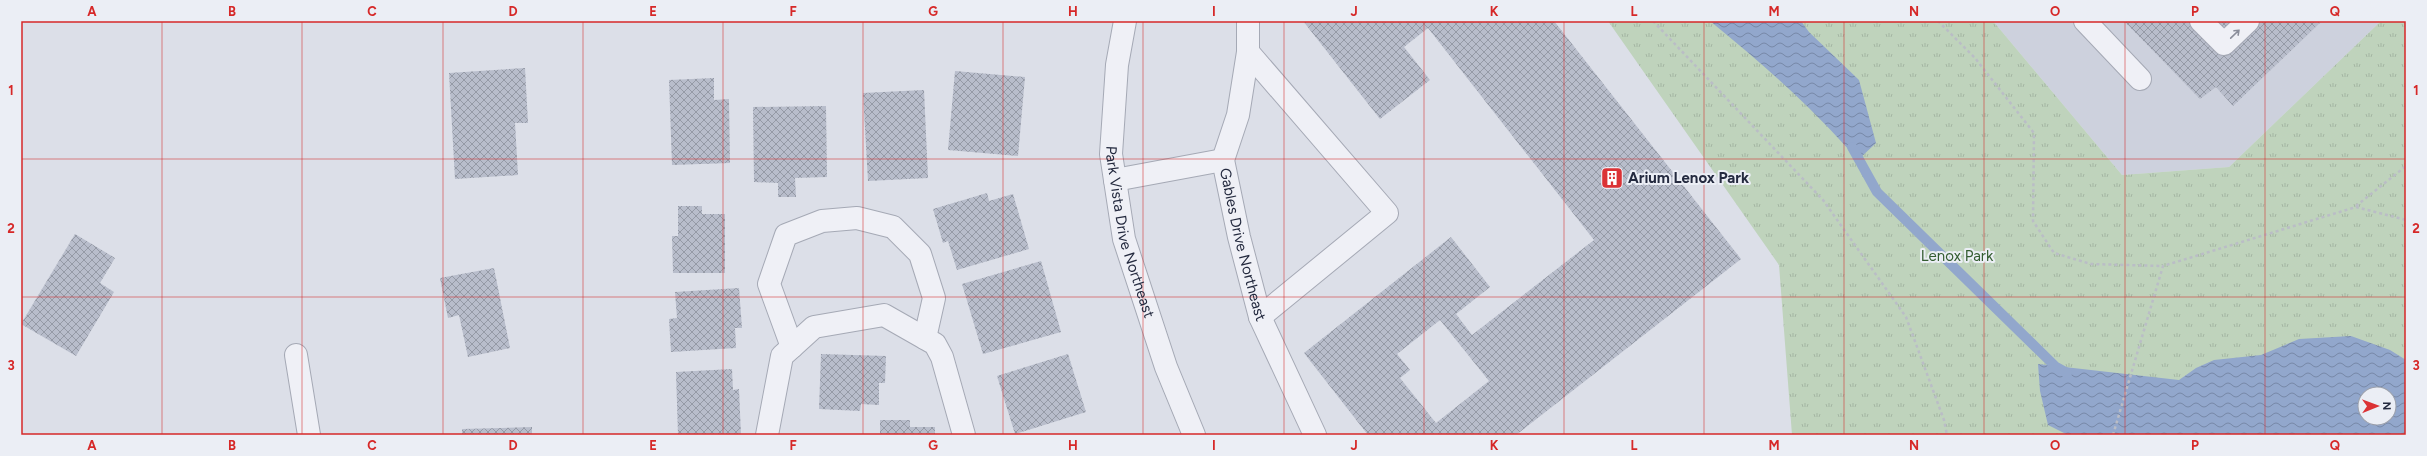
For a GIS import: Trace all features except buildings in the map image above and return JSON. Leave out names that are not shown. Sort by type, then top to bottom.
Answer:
[{"type":"street","name":"Park Vista Drive Northeast","points":[[1125,21],[1117,65],[1111,154],[1124,240],[1166,367],[1194,435]]},
{"type":"street","name":"Gables Drive Northeast","points":[[1248,21],[1248,52],[1238,115],[1223,160],[1239,237],[1260,317],[1315,435]]},
{"type":"street","points":[[2086,21],[2140,80]]},
{"type":"street","points":[[2201,21],[2224,44],[2248,21]]},
{"type":"street","points":[[1248,52],[1387,213],[1260,317]]},
{"type":"street","points":[[1115,180],[1223,160]]},
{"type":"street","points":[[792,347],[769,284],[786,235],[822,221],[857,218],[893,227],[920,254],[934,298],[925,338]]},
{"type":"street","points":[[767,435],[782,356],[814,328],[884,315],[935,344],[942,357],[964,435]]},
{"type":"street","points":[[296,355],[309,435]]},
{"type":"path","points":[[1653,21],[1823,200],[1906,317],[1944,420],[1947,435]]},
{"type":"path","points":[[1938,21],[1975,58],[2034,133],[2033,221],[2054,253],[2091,264],[2163,266],[2356,207],[2406,166]]},
{"type":"path","points":[[2356,207],[2406,220]]},
{"type":"path","points":[[2113,435],[2163,266]]},
{"type":"shaded area","points":[[1993,21],[2381,21],[2229,167],[2122,175]]},
{"type":"green space","name":"Lenox Park","points":[[1608,21],[1993,21],[2122,175],[2229,167],[2381,21],[2406,21],[2406,435],[1792,435],[1779,265]]},
{"type":"water","points":[[1710,21],[1801,21],[1809,32],[1859,80],[1876,143],[1858,160],[1823,122],[1787,87]]},
{"type":"water","points":[[2351,336],[2390,350],[2406,360],[2406,435],[2068,435],[2048,425],[2040,391],[2038,364],[2179,380],[2196,368],[2214,360],[2261,355],[2299,339]]},
{"type":"waterway","points":[[1852,147],[1877,192],[2056,367],[2067,373]]},
{"type":"place","name":"Arium Lenox Park","points":[[1612,178]]}]
